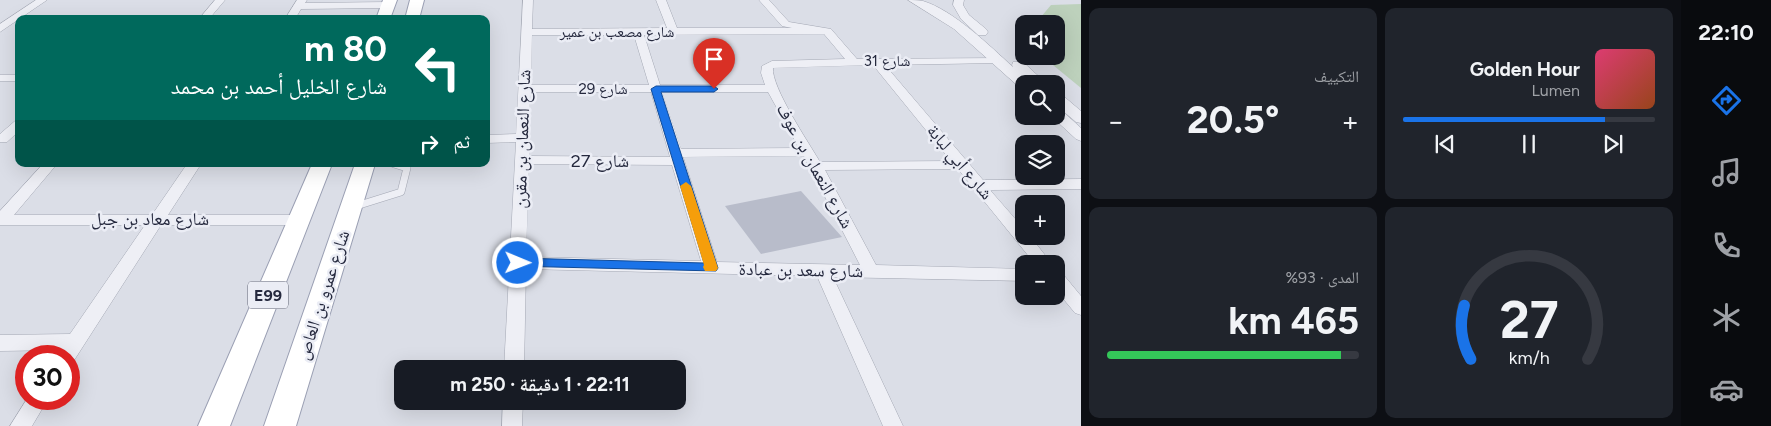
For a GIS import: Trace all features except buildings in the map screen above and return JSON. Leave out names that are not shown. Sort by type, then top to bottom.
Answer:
[{"type":"main road","points":[[413,15],[417,0]]},
{"type":"main road","points":[[384,15],[389,2]]},
{"type":"main road","name":"E99","points":[[214,426],[321,167]]},
{"type":"main road","name":"شارع عمرو بن العاص","points":[[280,426],[365,167]]},
{"type":"street","points":[[17,15],[42,0]]},
{"type":"street","points":[[207,15],[220,0]]},
{"type":"street","name":"شارع النعمان بن مقرن","points":[[514,360],[528,0]]},
{"type":"street","points":[[662,0],[673,32]]},
{"type":"street","points":[[764,0],[786,24],[827,31],[852,61]]},
{"type":"street","points":[[913,0],[934,10],[957,26],[1015,76]]},
{"type":"street","points":[[959,0],[959,9],[975,26],[1030,75]]},
{"type":"street","points":[[292,15],[300,3],[389,2]]},
{"type":"street","points":[[0,29],[5,22]]},
{"type":"street","name":"شارع مصعب بن عمير","points":[[526,32],[827,31]]},
{"type":"street","points":[[638,32],[711,268]]},
{"type":"street","name":"شارع 31","points":[[776,62],[997,60]]},
{"type":"street","name":"شارع أبي لبابة","points":[[876,61],[1036,255]]},
{"type":"street","name":"شارع النعمان بن عوف","points":[[776,62],[768,66],[767,73],[772,89],[816,166],[871,272]]},
{"type":"street","points":[[0,78],[15,78]]},
{"type":"street","name":"شارع 29","points":[[524,88],[772,89]]},
{"type":"street","points":[[1065,105],[1081,119]]},
{"type":"street","points":[[1065,121],[1081,136]]},
{"type":"street","points":[[1,140],[15,128]]},
{"type":"street","points":[[490,139],[522,138]]},
{"type":"street","points":[[1,140],[15,139]]},
{"type":"street","name":"شارع 27","points":[[522,160],[808,152]]},
{"type":"street","points":[[816,166],[962,165]]},
{"type":"street","points":[[0,220],[47,167]]},
{"type":"street","points":[[74,345],[192,167]]},
{"type":"street","points":[[978,185],[1081,184]]},
{"type":"street","name":"شارع معاد بن جبل","points":[[0,220],[300,220]]},
{"type":"street","name":"شارع سعد بن عبادة","points":[[518,263],[1015,275]]},
{"type":"street","points":[[822,270],[893,426]]},
{"type":"street","points":[[1065,289],[1081,308]]},
{"type":"street","points":[[0,343],[24,345]]},
{"type":"street","points":[[20,426],[31,410]]},
{"type":"street","points":[[512,426],[513,410]]},
{"type":"lane","points":[[351,208],[401,192],[406,168],[403,167]]},
{"type":"green space","points":[[1081,4],[1081,88],[1053,65],[1065,65],[1065,15],[1043,15],[1051,5]]},
{"type":"slow traffic","points":[[686,186],[711,268],[709,267]]},
{"type":"route","points":[[518,263],[711,268],[656,89],[714,89]]}]
